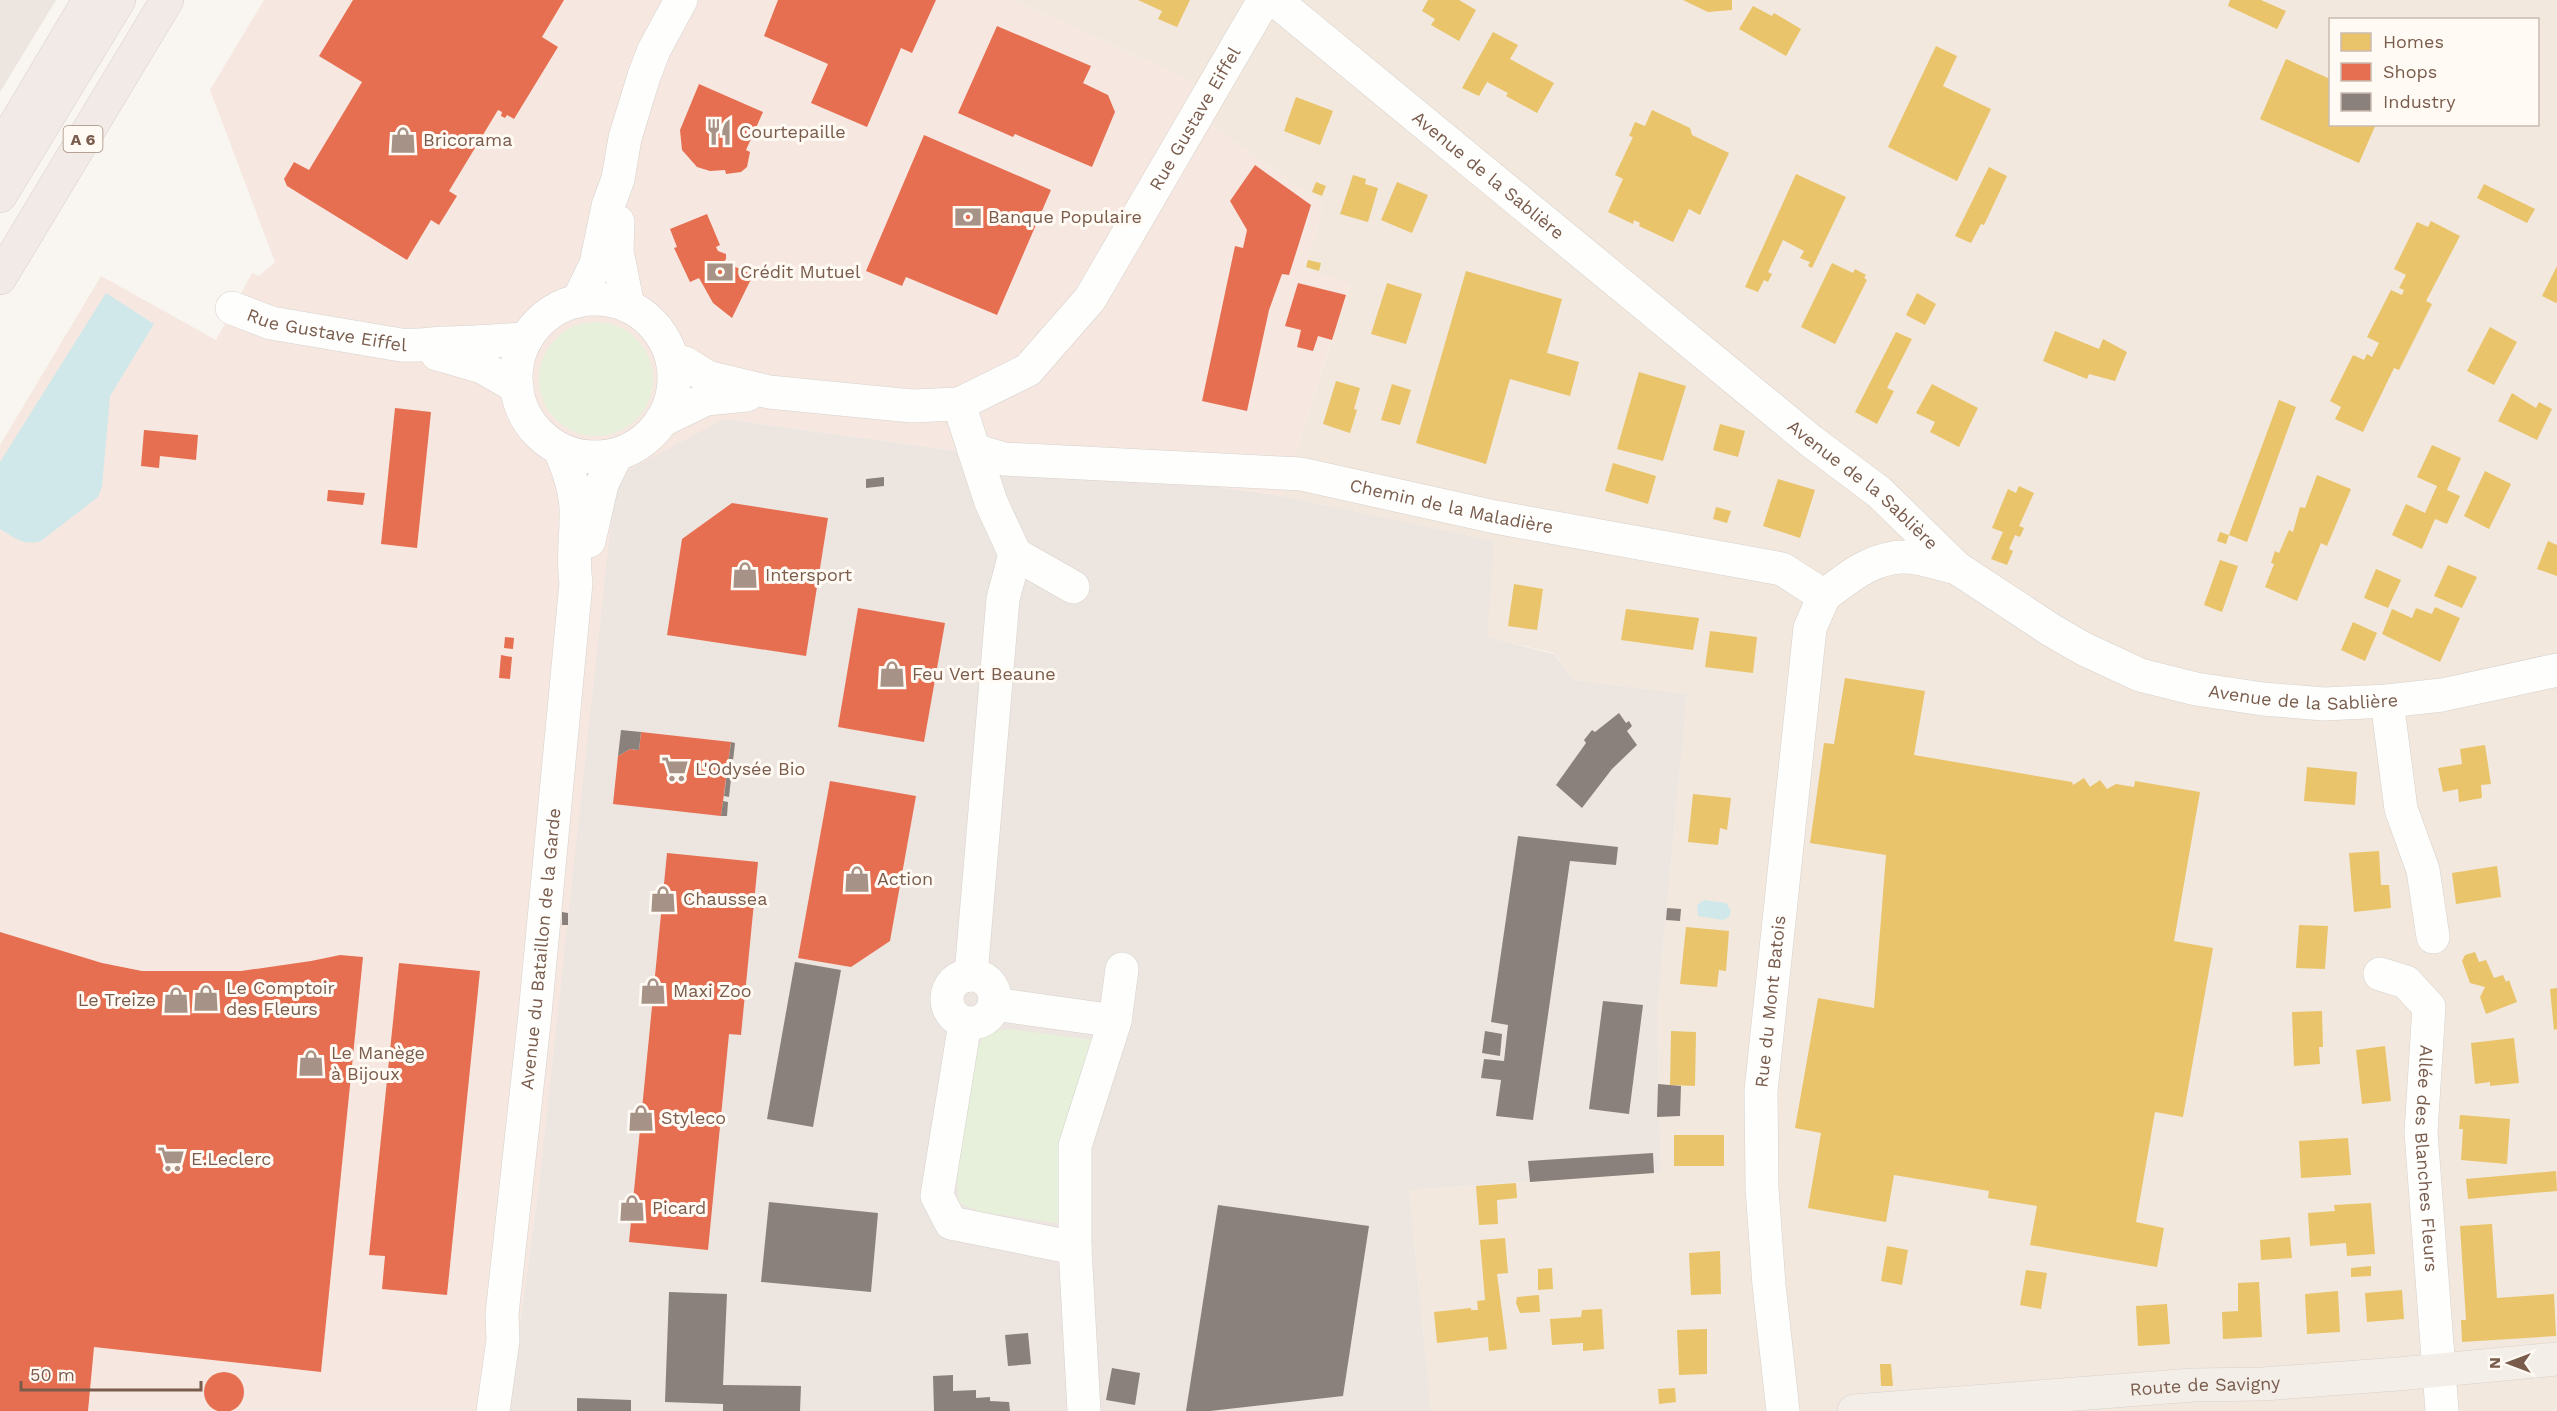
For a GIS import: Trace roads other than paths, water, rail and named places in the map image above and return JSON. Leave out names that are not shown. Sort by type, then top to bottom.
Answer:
[{"type":"highway","points":[[0,150],[89,0]]},
{"type":"highway","name":"A 6","points":[[0,196],[119,0]]},
{"type":"highway","name":"A 6","points":[[0,278],[167,0]]},
{"type":"main road","name":"Route de Savigny","points":[[1854,1411],[2193,1385],[2263,1384],[2557,1359]]},
{"type":"street","points":[[579,301],[596,264],[608,206],[618,178],[625,138],[644,76],[654,50],[681,0]]},
{"type":"street","name":"Rue Gustave Eiffel","points":[[672,359],[685,363],[707,377],[769,392],[912,406],[959,404],[1028,370],[1090,299],[1264,0]]},
{"type":"street","name":"Avenue de la Sablière","points":[[1275,0],[1811,441],[1879,492],[1957,568],[2084,649],[2140,675],[2196,689],[2263,699],[2324,704],[2442,695],[2557,670]]},
{"type":"street","points":[[618,178],[620,207],[617,251],[628,306]]},
{"type":"street","points":[[604,300],[628,306],[648,319],[663,337],[672,359],[674,381],[671,402],[661,421],[641,442],[616,455],[597,458],[579,456],[561,450],[544,439],[531,424],[522,406],[517,387],[518,362],[527,338],[541,321],[558,309],[579,301],[604,300]]},
{"type":"street","name":"Rue Gustave Eiffel","points":[[232,308],[252,317],[291,327],[422,347],[440,355],[482,367],[517,387]]},
{"type":"street","name":"Rue Gustave Eiffel","points":[[422,347],[440,343],[487,343],[527,338]]},
{"type":"street","name":"Rue Gustave Eiffel","points":[[661,421],[706,399],[769,392]]},
{"type":"street","points":[[959,404],[991,502],[1015,554],[1073,587]]},
{"type":"street","name":"Avenue du Bataillon de la Garde","points":[[493,1411],[503,1340],[502,1314],[535,1014],[576,583],[573,562],[576,507],[568,469],[561,450]]},
{"type":"street","name":"Chemin de la Maladière","points":[[974,450],[1004,459],[1300,474],[1495,517],[1782,569],[1824,596]]},
{"type":"street","name":"Avenue du Bataillon de la Garde","points":[[576,583],[585,563],[602,484],[616,455]]},
{"type":"street","points":[[970,975],[1003,599],[1015,554]]},
{"type":"street","points":[[1824,596],[1858,570],[1894,557],[1923,560],[1957,568]]},
{"type":"street","name":"Rue du Mont Batois","points":[[1783,1411],[1769,1285],[1762,1188],[1761,1091],[1810,628],[1824,596]]},
{"type":"street","points":[[2387,701],[2401,809],[2423,870],[2433,937]]},
{"type":"street","points":[[1084,1411],[1075,1248],[1075,1146],[1115,1021],[1122,969]]},
{"type":"street","name":"Allée des Blanches Fleurs","points":[[2380,974],[2406,982],[2429,1007],[2421,1132],[2442,1411]]},
{"type":"street","points":[[970,975],[979,976],[991,986],[994,1005],[988,1016],[981,1021],[965,1023],[952,1015],[946,1001],[951,986],[956,980],[970,975]]},
{"type":"street","points":[[994,1005],[1115,1021]]},
{"type":"street","points":[[965,1023],[937,1196],[951,1223],[1075,1248]]},
{"type":"street","name":"Avenue du Bataillon de la Garde","points":[[470,1411],[491,1338],[502,1314]]},
{"type":"water","points":[[106,293],[154,324],[110,396],[102,487],[98,497],[41,541],[19,540],[0,529],[0,462]]},
{"type":"water","points":[[1704,900],[1726,903],[1731,911],[1729,917],[1723,920],[1698,916],[1697,905]]},
{"type":"place","name":"Courtepaille","points":[[719,132]]},
{"type":"place","name":"Bricorama","points":[[403,140]]},
{"type":"place","name":"Banque Populaire","points":[[968,217]]},
{"type":"place","name":"Crédit Mutuel","points":[[720,272]]},
{"type":"place","name":"Intersport","points":[[745,575]]},
{"type":"place","name":"Feu Vert Beaune","points":[[892,674]]},
{"type":"place","name":"L'Odysée Bio","points":[[675,769]]},
{"type":"place","name":"Action","points":[[857,879]]},
{"type":"place","name":"Chaussea","points":[[663,899]]},
{"type":"place","name":"Maxi Zoo","points":[[653,991]]},
{"type":"place","name":"Le Comptoir des Fleurs","points":[[206,998]]},
{"type":"place","name":"Le Treize","points":[[176,1000]]},
{"type":"place","name":"Le Manège à Bijoux","points":[[311,1063]]},
{"type":"place","name":"Styleco","points":[[641,1118]]},
{"type":"place","name":"E.Leclerc","points":[[171,1159]]},
{"type":"place","name":"Picard","points":[[632,1208]]}]
